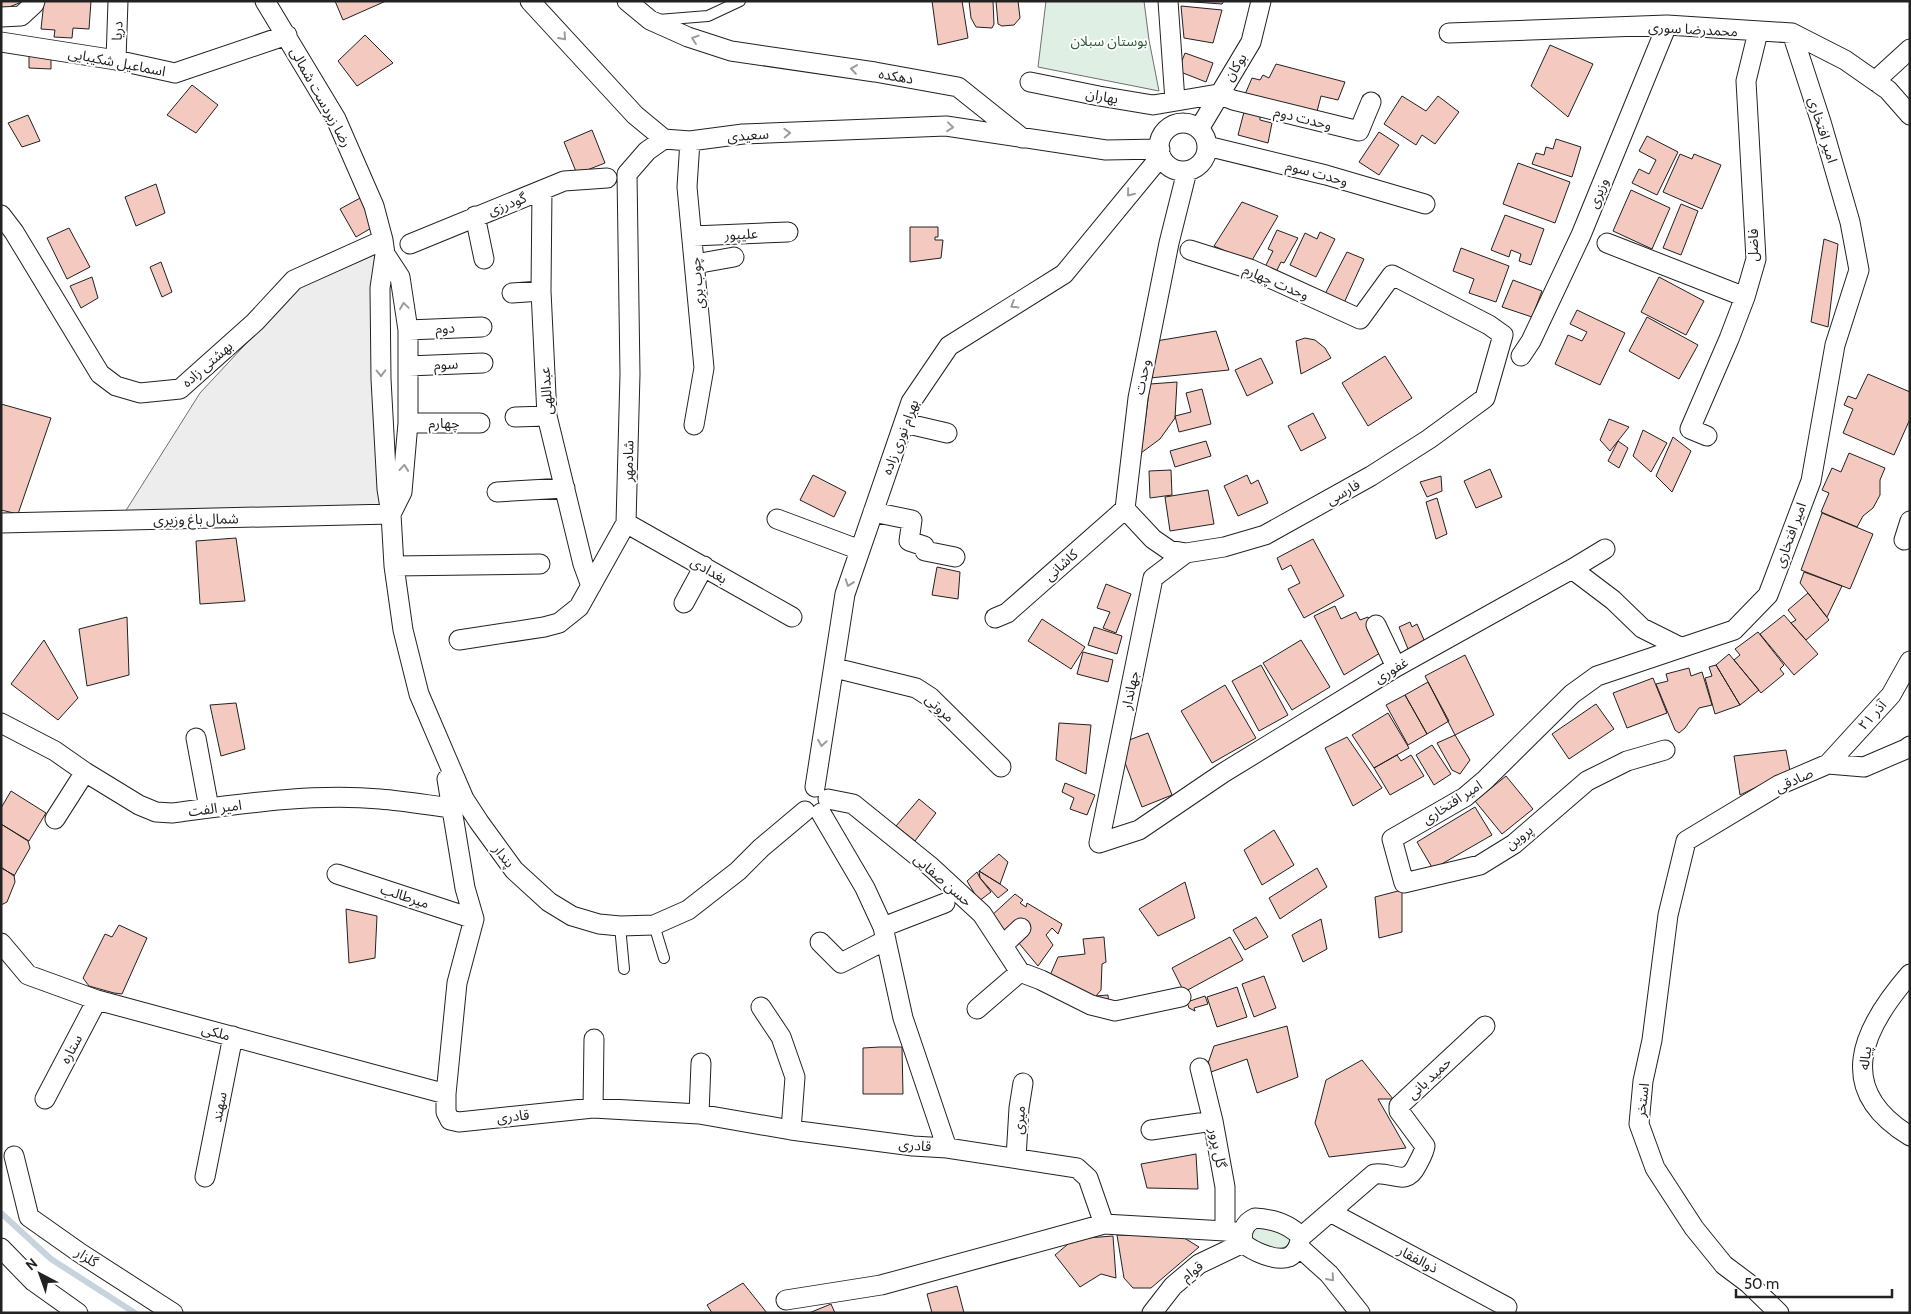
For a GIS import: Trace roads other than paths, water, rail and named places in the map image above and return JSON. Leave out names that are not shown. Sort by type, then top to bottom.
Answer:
[{"type":"street","points":[[1,17],[21,16],[34,4],[34,1]]},
{"type":"street","name":"دریا","points":[[116,60],[118,1]]},
{"type":"street","name":"رضا زبردست شمالی","points":[[265,1],[336,119],[374,206],[384,247]]},
{"type":"street","points":[[530,1],[629,108],[664,139]]},
{"type":"street","name":"دهکده","points":[[627,1],[650,20],[731,51],[958,87],[1023,139]]},
{"type":"street","points":[[1168,1],[1175,101]]},
{"type":"street","name":"بوکان","points":[[1199,129],[1218,94],[1251,42],[1261,1]]},
{"type":"street","name":"محمدرضا سوری","points":[[1449,33],[1667,25],[1792,33],[1845,60],[1888,90],[1910,115]]},
{"type":"street","name":"وزیری","points":[[1521,356],[1531,341],[1581,235],[1667,25]]},
{"type":"street","name":"فاضل","points":[[1707,436],[1690,429],[1729,339],[1745,297],[1756,259],[1746,80],[1758,32]]},
{"type":"street","name":"امیر افتخاری","points":[[1392,839],[1465,797],[1485,780],[1572,694],[1597,676],[1734,630],[1768,595],[1810,481],[1835,345],[1859,270],[1850,222],[1821,122],[1792,33]]},
{"type":"street","name":"اسماعیل شکیبایی","points":[[1,42],[116,60],[175,73],[287,35]]},
{"type":"street","points":[[1875,81],[1910,49]]},
{"type":"street","name":"بهاران","points":[[1030,82],[1153,105],[1218,94]]},
{"type":"street","name":"وحدت دوم","points":[[1218,94],[1233,100],[1359,132],[1370,102]]},
{"type":"street","points":[[1186,123],[1199,129],[1206,140],[1207,146],[1204,159],[1200,165],[1187,171],[1171,168],[1160,153],[1162,136],[1172,126],[1186,123]]},
{"type":"street","name":"سعیدی","points":[[664,139],[690,141],[743,134],[946,126],[1023,139]]},
{"type":"street","name":"شادمهر","points":[[459,640],[559,623],[579,606],[626,523],[630,374],[627,174],[647,151],[664,139]]},
{"type":"street","points":[[1023,139],[1106,150],[1160,153]]},
{"type":"street","name":"چوب بری","points":[[690,141],[687,187],[696,264],[704,368],[694,425]]},
{"type":"street","name":"وحدت سوم","points":[[1207,146],[1326,175],[1425,204]]},
{"type":"street","name":"بهرام نوری زاده","points":[[817,803],[845,594],[911,402],[949,346],[1064,274],[1160,153]]},
{"type":"street","name":"وحدت","points":[[1125,508],[1138,398],[1169,243],[1187,171]]},
{"type":"street","name":"گودرزی","points":[[410,244],[475,216],[564,182],[607,178]]},
{"type":"street","name":"عبداللهی","points":[[542,190],[540,291],[546,416],[583,564],[591,586]]},
{"type":"street","name":"بهشتی زاده","points":[[1,215],[14,232],[100,374],[116,386],[140,393],[180,389],[255,322],[294,280],[384,247]]},
{"type":"street","points":[[475,216],[484,258]]},
{"type":"street","name":"علیپور","points":[[693,236],[788,232]]},
{"type":"street","points":[[1607,242],[1745,297]]},
{"type":"street","points":[[384,247],[400,278],[408,330],[408,423],[402,492],[391,514]]},
{"type":"street","name":"پندار","points":[[384,247],[380,288],[381,379],[386,489],[391,514],[394,566],[403,630],[419,694],[464,799],[514,870],[549,902],[572,916],[599,924],[620,926],[654,925],[688,910],[738,871],[761,848],[817,803]]},
{"type":"street","name":"وحدت چهارم","points":[[1190,250],[1250,269],[1360,319],[1392,276],[1489,325],[1503,335],[1485,398]]},
{"type":"street","points":[[696,264],[734,257]]},
{"type":"street","points":[[512,294],[540,291]]},
{"type":"street","name":"دوم","points":[[408,330],[482,326]]},
{"type":"street","name":"سوم","points":[[408,366],[483,362]]},
{"type":"street","name":"فارسی","points":[[1186,553],[1224,547],[1266,535],[1371,476],[1429,439],[1485,398]]},
{"type":"street","points":[[516,417],[546,416]]},
{"type":"street","name":"چهارم","points":[[408,423],[480,423]]},
{"type":"street","points":[[904,423],[947,433]]},
{"type":"street","points":[[497,492],[565,488]]},
{"type":"street","points":[[1125,508],[1153,539],[1169,550],[1186,553]]},
{"type":"street","name":"کاشانی","points":[[995,618],[1007,614],[1125,508]]},
{"type":"street","points":[[873,512],[912,520],[909,541],[924,546],[925,551],[956,557]]},
{"type":"street","name":"شمال باغ وزیری","points":[[1,523],[391,514]]},
{"type":"street","points":[[777,519],[860,550]]},
{"type":"street","points":[[1904,540],[1910,521]]},
{"type":"street","name":"بغدادی","points":[[626,523],[792,617]]},
{"type":"street","name":"غفوری","points":[[1098,843],[1139,830],[1223,773],[1396,667],[1605,549]]},
{"type":"street","name":"جهاندار","points":[[1098,843],[1153,578],[1186,553]]},
{"type":"street","points":[[394,566],[540,564]]},
{"type":"street","points":[[684,603],[704,566]]},
{"type":"street","points":[[1572,569],[1614,600],[1642,628],[1680,647]]},
{"type":"street","points":[[1376,625],[1396,667]]},
{"type":"street","name":"۲۱ آذر","points":[[1828,764],[1891,695],[1910,661]]},
{"type":"street","name":"مروتی","points":[[835,668],[916,688],[930,697],[1001,767]]},
{"type":"street","name":"امیر الفت","points":[[1,723],[55,750],[85,772],[139,805],[156,812],[172,813],[284,799],[335,798],[379,799],[452,808]]},
{"type":"street","points":[[196,738],[209,808]]},
{"type":"street","name":"صادقی","points":[[1686,841],[1779,785],[1828,764],[1864,767],[1906,750],[1910,746]]},
{"type":"street","name":"پروین","points":[[1392,839],[1404,883],[1480,865],[1514,844],[1587,781],[1627,761],[1665,750]]},
{"type":"street","points":[[443,753],[465,888],[474,919]]},
{"type":"street","points":[[55,819],[85,772]]},
{"type":"street","name":"قادری","points":[[817,803],[865,888],[885,934],[903,1018],[947,1148]]},
{"type":"street","name":"حسن صفایی","points":[[817,803],[853,804],[931,867],[982,914],[1020,972]]},
{"type":"street","name":"استخر","points":[[1686,841],[1668,915],[1652,1040],[1643,1081],[1639,1124],[1655,1168],[1694,1228],[1724,1265],[1748,1283],[1780,1313]]},
{"type":"street","name":"میرطالب","points":[[337,874],[474,919]]},
{"type":"street","points":[[820,942],[842,963],[885,934],[945,903]]},
{"type":"street","name":"قادری","points":[[474,919],[457,982],[446,1094],[446,1112],[450,1120],[459,1122],[593,1108],[699,1114],[791,1130],[1016,1158],[1077,1168],[1088,1178],[1104,1224]]},
{"type":"street","points":[[1002,945],[1021,928]]},
{"type":"street","name":"ملکی","points":[[1,943],[28,975],[97,1000],[446,1094]]},
{"type":"street","points":[[977,1008],[1020,972],[1041,980],[1091,1005],[1115,1011],[1181,997]]},
{"type":"street","name":"پیاله","points":[[1910,974],[1890,999],[1867,1039],[1862,1062],[1862,1079],[1870,1099],[1894,1126],[1910,1136]]},
{"type":"street","name":"ستاره","points":[[45,1099],[97,1000]]},
{"type":"street","points":[[761,1008],[781,1037],[795,1077],[791,1130]]},
{"type":"street","name":"حمید بانی","points":[[1237,1235],[1251,1250],[1278,1258],[1288,1258],[1294,1254],[1300,1242],[1330,1212],[1374,1174],[1379,1173],[1394,1177],[1407,1176],[1413,1173],[1425,1146],[1399,1111],[1400,1106],[1485,1026]]},
{"type":"street","name":"سهند","points":[[205,1177],[232,1036]]},
{"type":"street","points":[[593,1108],[594,1039]]},
{"type":"street","points":[[699,1114],[701,1063]]},
{"type":"street","name":"گل پرور","points":[[1200,1068],[1237,1235]]},
{"type":"street","name":"میری","points":[[1016,1158],[1019,1108],[1023,1083]]},
{"type":"street","points":[[1151,1130],[1213,1121]]},
{"type":"street","name":"گلزار","points":[[14,1156],[29,1217],[80,1253],[173,1313]]},
{"type":"street","name":"ذوالفقار","points":[[1330,1212],[1507,1307]]},
{"type":"street","name":"قوام","points":[[1152,1313],[1173,1286],[1237,1235],[1254,1218],[1264,1218],[1288,1226],[1360,1313]]},
{"type":"street","points":[[786,1300],[881,1285],[1104,1224],[1237,1235]]},
{"type":"street","points":[[1,1248],[33,1281],[78,1313]]},
{"type":"lane","points":[[650,20],[708,16],[740,1]]},
{"type":"lane","points":[[654,925],[664,958]]},
{"type":"lane","points":[[620,926],[624,969]]},
{"type":"waterway","points":[[1,1213],[51,1259],[135,1313]]},
{"type":"park label","name":"بوستان سبلان","points":[[1109,41]]}]
